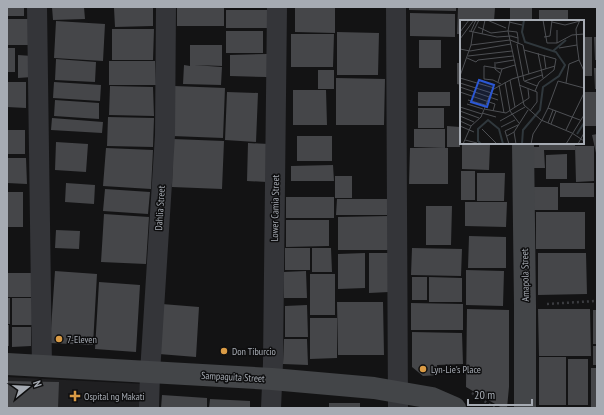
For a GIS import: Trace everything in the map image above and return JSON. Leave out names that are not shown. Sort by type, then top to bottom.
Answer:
[{"type":"street","points":[[38,7],[42,366]]},
{"type":"street","name":"Dahlia Street","points":[[149,408],[164,135],[166,7]]},
{"type":"street","name":"Lower Camia Street","points":[[271,408],[277,7]]},
{"type":"street","points":[[396,7],[398,400]]},
{"type":"street","points":[[520,7],[521,20]]},
{"type":"street","name":"Amapola Street","points":[[523,144],[526,306],[524,408]]},
{"type":"street","name":"Sampaguita Street","points":[[7,364],[272,379],[374,388],[398,400],[432,398],[456,408]]},
{"type":"path","points":[[526,306],[595,301]]},
{"type":"shaded area","name":"Ospital ng Makati","points":[[7,377],[144,384],[143,408],[7,408]]},
{"type":"building","points":[[7,7],[24,7],[24,16],[7,16]]},
{"type":"building","points":[[52,7],[84,7],[85,19],[53,20]]},
{"type":"building","points":[[177,7],[224,7],[224,26],[177,26]]},
{"type":"building","points":[[295,7],[335,7],[335,33],[295,32]]},
{"type":"building","points":[[409,7],[456,7],[456,11],[409,10]]},
{"type":"building","points":[[114,8],[153,8],[153,26],[115,27]]},
{"type":"building","points":[[458,8],[495,8],[494,20],[460,20],[460,34],[457,34]]},
{"type":"building","points":[[226,10],[267,10],[267,28],[226,28]]},
{"type":"building","points":[[539,10],[568,10],[568,20],[539,20]]},
{"type":"building","points":[[410,13],[455,14],[455,37],[410,36]]},
{"type":"building","points":[[7,19],[29,19],[29,45],[7,45]]},
{"type":"building","points":[[56,21],[105,24],[103,61],[54,58]]},
{"type":"building","points":[[112,29],[154,29],[153,60],[112,60]]},
{"type":"building","points":[[226,31],[263,31],[263,53],[226,53]]},
{"type":"building","points":[[337,32],[379,33],[378,75],[337,75]]},
{"type":"building","points":[[291,34],[334,34],[333,67],[291,67]]},
{"type":"building","points":[[584,37],[592,37],[592,76],[584,76]]},
{"type":"building","points":[[594,37],[597,37],[597,60],[595,60]]},
{"type":"building","points":[[459,38],[460,38],[460,61]]},
{"type":"building","points":[[419,40],[441,40],[441,68],[419,68]]},
{"type":"building","points":[[190,45],[222,45],[222,66],[194,65],[222,67],[221,85],[183,84],[184,65],[190,66]]},
{"type":"building","points":[[7,48],[15,48],[15,72],[7,72]]},
{"type":"building","points":[[267,54],[267,77],[230,76],[230,55]]},
{"type":"building","points":[[18,55],[32,56],[32,77],[18,78]]},
{"type":"building","points":[[56,59],[96,62],[95,82],[55,80]]},
{"type":"building","points":[[109,61],[155,61],[156,85],[109,85]]},
{"type":"building","points":[[457,63],[460,63],[460,85],[457,84]]},
{"type":"building","points":[[594,68],[597,68],[597,89],[595,89]]},
{"type":"building","points":[[318,70],[334,70],[334,89],[318,89]]},
{"type":"building","points":[[336,78],[385,79],[384,125],[336,125]]},
{"type":"building","points":[[7,82],[26,82],[26,108],[7,107]]},
{"type":"building","points":[[54,82],[101,85],[100,101],[53,98]]},
{"type":"building","points":[[110,86],[153,87],[154,116],[109,115]]},
{"type":"building","points":[[174,86],[225,88],[223,138],[172,136]]},
{"type":"building","points":[[293,90],[326,90],[327,125],[293,125]]},
{"type":"building","points":[[227,92],[258,93],[256,142],[225,140]]},
{"type":"building","points":[[418,92],[450,92],[450,106],[418,106]]},
{"type":"building","points":[[584,92],[597,92],[597,126],[584,126]]},
{"type":"building","points":[[55,100],[99,103],[99,119],[54,116]]},
{"type":"building","points":[[418,108],[444,108],[444,128],[418,128]]},
{"type":"building","points":[[108,117],[154,118],[153,147],[107,146]]},
{"type":"building","points":[[52,118],[103,122],[102,133],[51,130]]},
{"type":"building","points":[[447,126],[460,127],[460,147],[447,147]]},
{"type":"building","points":[[414,129],[445,129],[445,148],[414,147]]},
{"type":"building","points":[[7,130],[25,130],[25,154],[7,154]]},
{"type":"building","points":[[597,134],[597,153],[596,153],[592,135]]},
{"type":"building","points":[[297,136],[332,136],[332,161],[297,161]]},
{"type":"building","points":[[173,139],[224,141],[222,189],[172,187]]},
{"type":"building","points":[[56,142],[88,144],[86,172],[55,170]]},
{"type":"building","points":[[248,143],[269,144],[267,182],[247,181]]},
{"type":"building","points":[[539,144],[575,144],[575,150],[544,150],[545,168],[530,168],[530,147],[539,147]]},
{"type":"building","points":[[462,145],[490,145],[489,170],[462,169]]},
{"type":"building","points":[[575,146],[594,146],[594,181],[576,182]]},
{"type":"building","points":[[106,148],[153,150],[151,189],[103,186]]},
{"type":"building","points":[[410,148],[448,148],[448,184],[409,184]]},
{"type":"building","points":[[567,154],[567,179],[546,179],[546,155]]},
{"type":"building","points":[[7,158],[26,158],[27,184],[7,183]]},
{"type":"building","points":[[333,165],[334,181],[291,181],[291,166]]},
{"type":"building","points":[[461,171],[475,171],[475,200],[461,200]]},
{"type":"building","points":[[477,173],[505,173],[504,201],[477,201]]},
{"type":"building","points":[[335,176],[352,176],[352,198],[335,198]]},
{"type":"building","points":[[66,183],[95,185],[94,204],[65,202]]},
{"type":"building","points":[[560,183],[594,183],[594,197],[560,197]]},
{"type":"building","points":[[534,187],[558,187],[558,210],[534,210]]},
{"type":"building","points":[[105,189],[150,192],[148,214],[103,211]]},
{"type":"building","points":[[7,192],[23,192],[23,227],[7,227]]},
{"type":"building","points":[[286,197],[334,197],[334,218],[286,218]]},
{"type":"building","points":[[337,199],[387,199],[387,215],[336,215]]},
{"type":"building","points":[[465,202],[507,202],[506,227],[465,226]]},
{"type":"building","points":[[426,206],[452,206],[451,245],[426,245]]},
{"type":"building","points":[[536,212],[585,212],[585,249],[536,249]]},
{"type":"building","points":[[104,214],[149,217],[146,264],[101,262]]},
{"type":"building","points":[[389,216],[389,250],[338,250],[338,217]]},
{"type":"building","points":[[286,220],[329,220],[329,246],[286,247]]},
{"type":"building","points":[[56,230],[80,231],[79,249],[55,248]]},
{"type":"building","points":[[469,236],[506,237],[506,268],[468,268]]},
{"type":"building","points":[[285,248],[310,248],[310,270],[285,270]]},
{"type":"building","points":[[312,248],[331,248],[332,272],[312,272]]},
{"type":"building","points":[[412,248],[462,249],[461,276],[411,275]]},
{"type":"building","points":[[365,253],[365,288],[338,289],[338,254]]},
{"type":"building","points":[[369,253],[388,253],[389,292],[369,293]]},
{"type":"building","points":[[538,253],[586,253],[587,294],[538,295]]},
{"type":"building","points":[[466,270],[504,271],[503,306],[466,305]]},
{"type":"building","points":[[55,271],[97,274],[93,345],[50,343]]},
{"type":"building","points":[[306,271],[307,298],[284,298],[283,272]]},
{"type":"building","points":[[7,273],[36,273],[36,297],[7,297]]},
{"type":"building","points":[[310,274],[335,274],[335,315],[310,315]]},
{"type":"building","points":[[412,277],[427,277],[427,300],[412,300]]},
{"type":"building","points":[[429,277],[462,278],[462,302],[429,302]]},
{"type":"building","points":[[99,282],[140,285],[136,352],[95,349]]},
{"type":"building","points":[[7,298],[10,298],[10,324],[7,324]]},
{"type":"building","points":[[12,298],[33,298],[33,325],[12,325]]},
{"type":"building","points":[[337,302],[383,302],[384,355],[338,355]]},
{"type":"building","points":[[411,303],[463,304],[463,330],[411,330]]},
{"type":"building","points":[[162,304],[199,307],[196,357],[159,354]]},
{"type":"building","points":[[307,305],[308,337],[285,337],[285,306]]},
{"type":"building","points":[[467,309],[509,310],[509,387],[507,408],[502,408],[466,387]]},
{"type":"building","points":[[538,309],[590,309],[591,356],[539,356]]},
{"type":"building","points":[[593,310],[597,310],[597,344],[593,344]]},
{"type":"building","points":[[310,318],[337,318],[337,358],[310,359]]},
{"type":"building","points":[[7,325],[9,325],[9,346],[7,346]]},
{"type":"building","points":[[12,327],[31,327],[31,346],[12,347]]},
{"type":"building","points":[[412,332],[462,333],[463,364],[437,365],[438,375],[423,376],[412,367]]},
{"type":"building","points":[[284,339],[307,339],[308,365],[283,364]]},
{"type":"building","points":[[593,346],[597,346],[597,365],[593,365]]},
{"type":"building","points":[[539,357],[566,357],[566,405],[539,405]]},
{"type":"building","points":[[568,359],[588,359],[588,405],[568,405]]},
{"type":"building","points":[[591,368],[597,368],[597,408],[591,408]]},
{"type":"building","points":[[7,381],[59,382],[58,408],[7,408]]},
{"type":"building","points":[[162,395],[207,398],[207,408],[161,408]]},
{"type":"building","points":[[210,399],[250,401],[250,408],[209,408]]},
{"type":"building","points":[[329,403],[360,403],[360,408],[329,408]]},
{"type":"place","name":"7-Eleven","points":[[59,339]]},
{"type":"place","name":"Don Tiburcio","points":[[224,351]]},
{"type":"place","name":"Lyn-Lie's Place","points":[[423,369]]},
{"type":"place","name":"Ospital ng Makati","points":[[75,396]]}]
